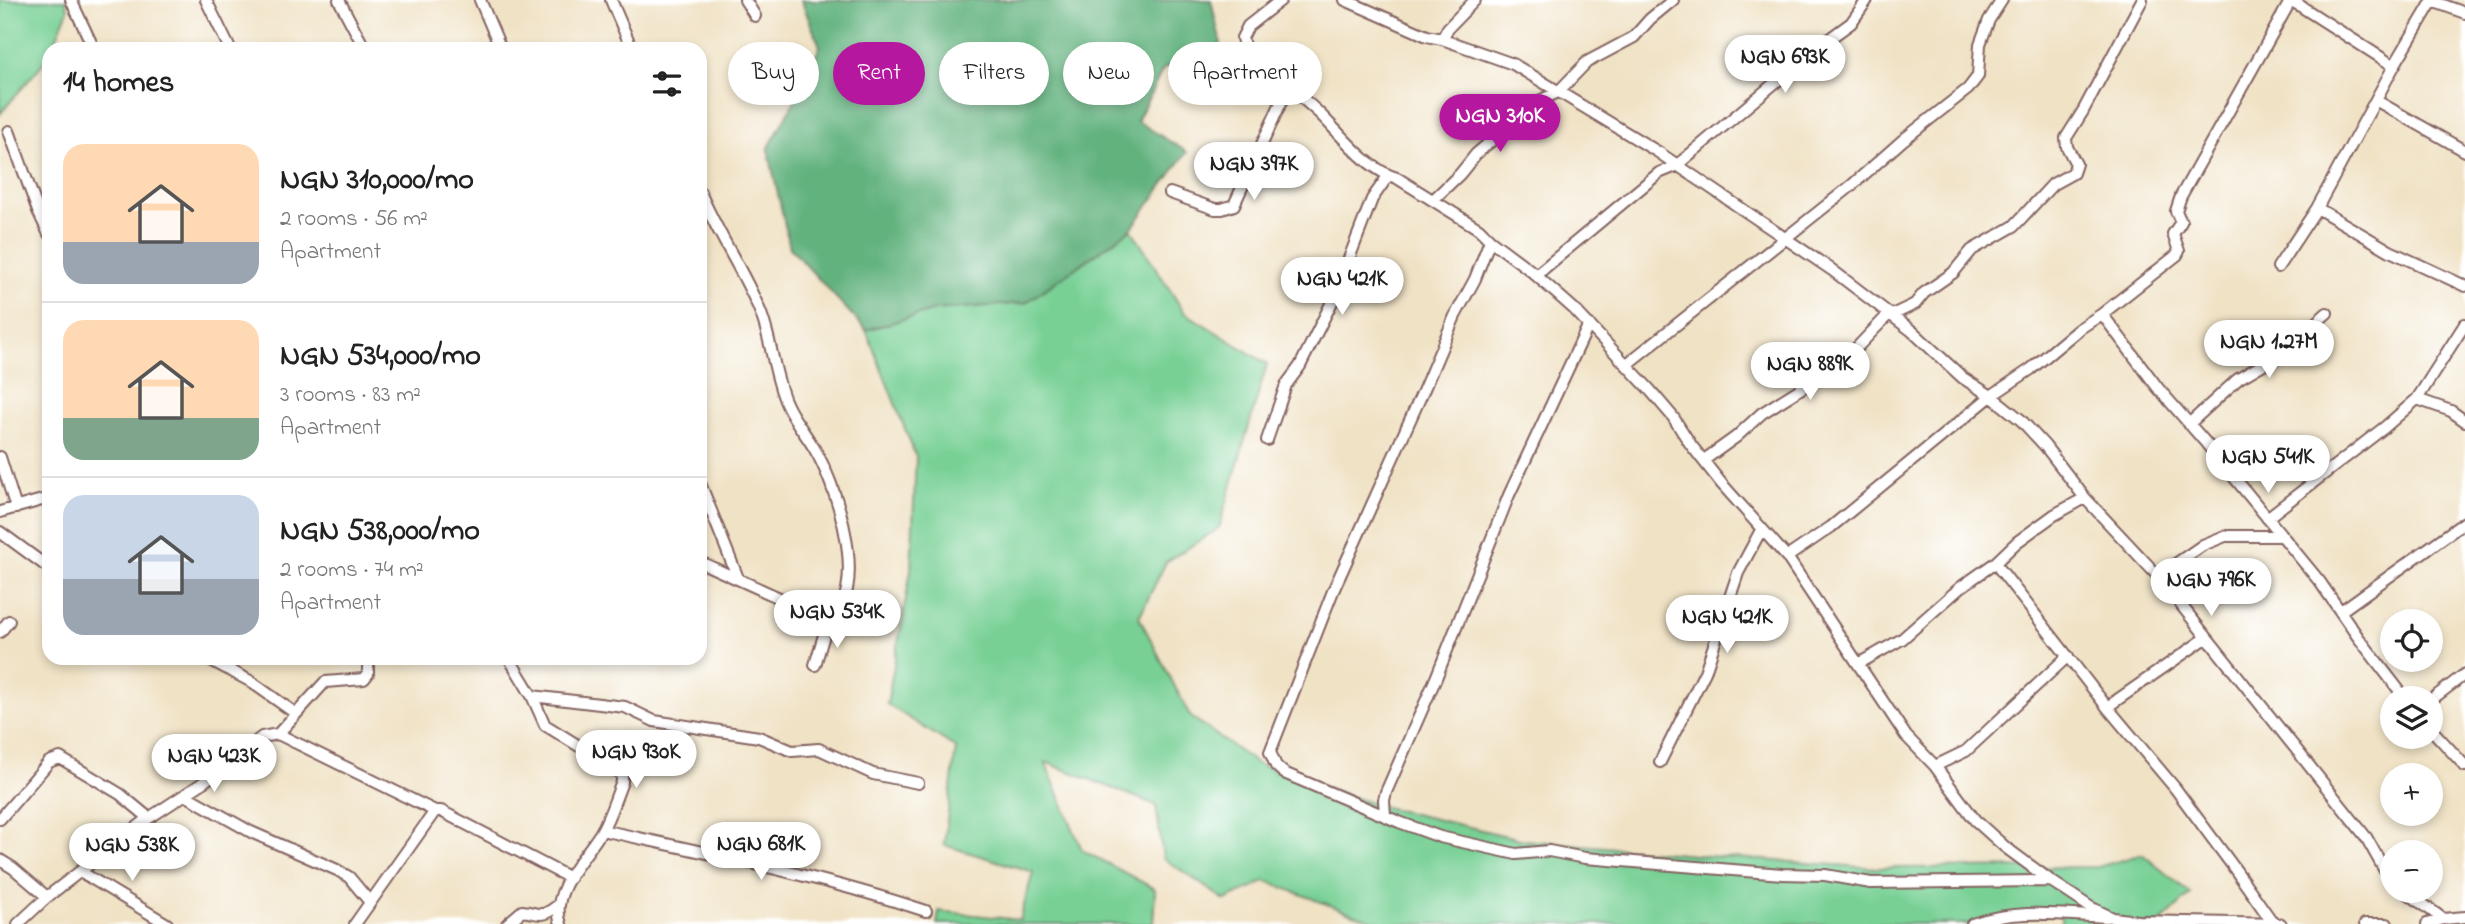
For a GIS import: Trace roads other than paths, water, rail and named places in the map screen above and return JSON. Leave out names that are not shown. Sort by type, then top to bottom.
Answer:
[{"type":"street","points":[[71,0],[91,42]]},
{"type":"street","points":[[206,0],[227,42]]},
{"type":"street","points":[[339,0],[361,42]]},
{"type":"street","points":[[480,0],[498,42]]},
{"type":"street","points":[[611,0],[629,42]]},
{"type":"street","points":[[745,0],[755,16]]},
{"type":"street","points":[[1243,42],[1242,38],[1248,26],[1281,0]]},
{"type":"street","points":[[1345,0],[1427,36],[1514,64],[1658,152],[1832,270],[1890,314],[1963,378],[1991,396],[2029,428],[2085,498],[2158,576],[2366,837],[2380,862]]},
{"type":"street","points":[[1442,39],[1448,28],[1475,0]]},
{"type":"street","points":[[1434,199],[1476,154],[1537,102],[1558,92],[1587,62],[1634,37],[1673,0]]},
{"type":"street","points":[[1535,275],[1659,173],[1676,166],[1814,50],[1851,23],[1867,0]]},
{"type":"street","points":[[1627,364],[1968,89],[1979,76],[1980,44],[1989,20],[2002,0]]},
{"type":"street","points":[[1704,460],[1736,437],[1762,413],[1843,362],[1890,314],[1915,304],[1924,293],[1953,273],[1972,250],[2014,226],[2053,184],[2073,173],[2076,164],[2067,147],[2066,138],[2142,0]]},
{"type":"street","points":[[1787,557],[1840,520],[1991,396],[2021,376],[2177,255],[2179,251],[2173,234],[2181,222],[2176,211],[2181,196],[2291,0],[2394,66]]},
{"type":"street","points":[[2278,267],[2318,208],[2432,1],[2465,13]]},
{"type":"street","points":[[2377,101],[2465,151]]},
{"type":"street","points":[[1170,192],[1215,209],[1234,205],[1280,105]]},
{"type":"street","points":[[1308,105],[1356,152],[1388,176],[1397,178],[1434,199],[1479,229],[1589,324],[1627,364],[1673,416],[1704,460],[1761,530],[1787,557],[1906,736],[1935,766],[1975,820],[2033,875]]},
{"type":"street","points":[[9,131],[42,219]]},
{"type":"street","points":[[1267,440],[1286,384],[1300,366],[1333,300],[1372,199],[1388,176]]},
{"type":"street","points":[[2318,208],[2390,251],[2465,286]]},
{"type":"street","points":[[707,216],[732,252],[761,313],[777,379],[786,402],[815,450],[845,526],[849,566],[848,592],[836,618],[827,625],[815,666]]},
{"type":"street","points":[[1490,240],[1333,591],[1270,752],[1276,766],[1284,773],[1399,822],[1440,836],[1516,854],[1549,851],[1585,858],[1825,875],[1871,883],[2033,875],[2051,881],[2090,907],[2113,918]]},
{"type":"street","points":[[2189,424],[2238,379],[2279,355],[2326,313]]},
{"type":"street","points":[[2102,314],[2142,367],[2320,582],[2396,686]]},
{"type":"street","points":[[1385,815],[1386,792],[1436,678],[1509,495],[1589,324]]},
{"type":"street","points":[[2267,518],[2417,399],[2465,324]]},
{"type":"street","points":[[2417,399],[2451,411],[2465,421]]},
{"type":"street","points":[[0,457],[16,508]]},
{"type":"street","points":[[1858,664],[1902,639],[2017,542],[2054,515],[2085,498]]},
{"type":"street","points":[[0,512],[42,500]]},
{"type":"street","points":[[707,500],[738,578]]},
{"type":"street","points":[[2341,611],[2465,522]]},
{"type":"street","points":[[1660,762],[1705,672],[1738,573],[1761,530]]},
{"type":"street","points":[[0,532],[42,563]]},
{"type":"street","points":[[2158,576],[2203,545],[2225,536],[2281,536]]},
{"type":"street","points":[[1995,563],[2107,707],[2175,788],[2273,923]]},
{"type":"street","points":[[707,565],[795,605],[827,625]]},
{"type":"street","points":[[0,632],[9,621]]},
{"type":"street","points":[[2107,707],[2206,638]]},
{"type":"street","points":[[1935,766],[1966,751],[2068,656]]},
{"type":"street","points":[[220,665],[250,681],[295,713]]},
{"type":"street","points":[[278,734],[325,681],[364,679],[369,674],[368,665]]},
{"type":"street","points":[[507,924],[522,911],[540,916],[558,906],[570,878],[602,830],[622,782],[622,776],[616,769],[545,725],[513,665]]},
{"type":"street","points":[[2443,691],[2465,674]]},
{"type":"street","points":[[531,696],[625,707],[651,720],[759,737],[792,751],[819,749],[873,774],[918,783]]},
{"type":"street","points":[[18,924],[47,897],[149,818],[201,784],[262,737],[278,734],[435,811],[441,811],[570,878]]},
{"type":"street","points":[[2443,742],[2465,766]]},
{"type":"street","points":[[0,819],[55,758],[65,759],[109,787],[149,818]]},
{"type":"street","points":[[201,784],[210,808]]},
{"type":"street","points":[[185,795],[251,832],[337,870],[349,877],[369,901]]},
{"type":"street","points":[[355,924],[435,811]]},
{"type":"street","points":[[602,830],[796,873],[926,911]]},
{"type":"street","points":[[0,860],[47,897]]},
{"type":"street","points":[[81,872],[167,924]]},
{"type":"street","points":[[2422,903],[2444,919]]},
{"type":"street","points":[[558,906],[561,924]]},
{"type":"street","points":[[1972,924],[2002,915],[2051,913],[2138,921],[2281,924]]},
{"type":"street","points":[[2430,924],[2444,919],[2465,917]]},
{"type":"street","points":[[2365,924],[2387,924]]}]
